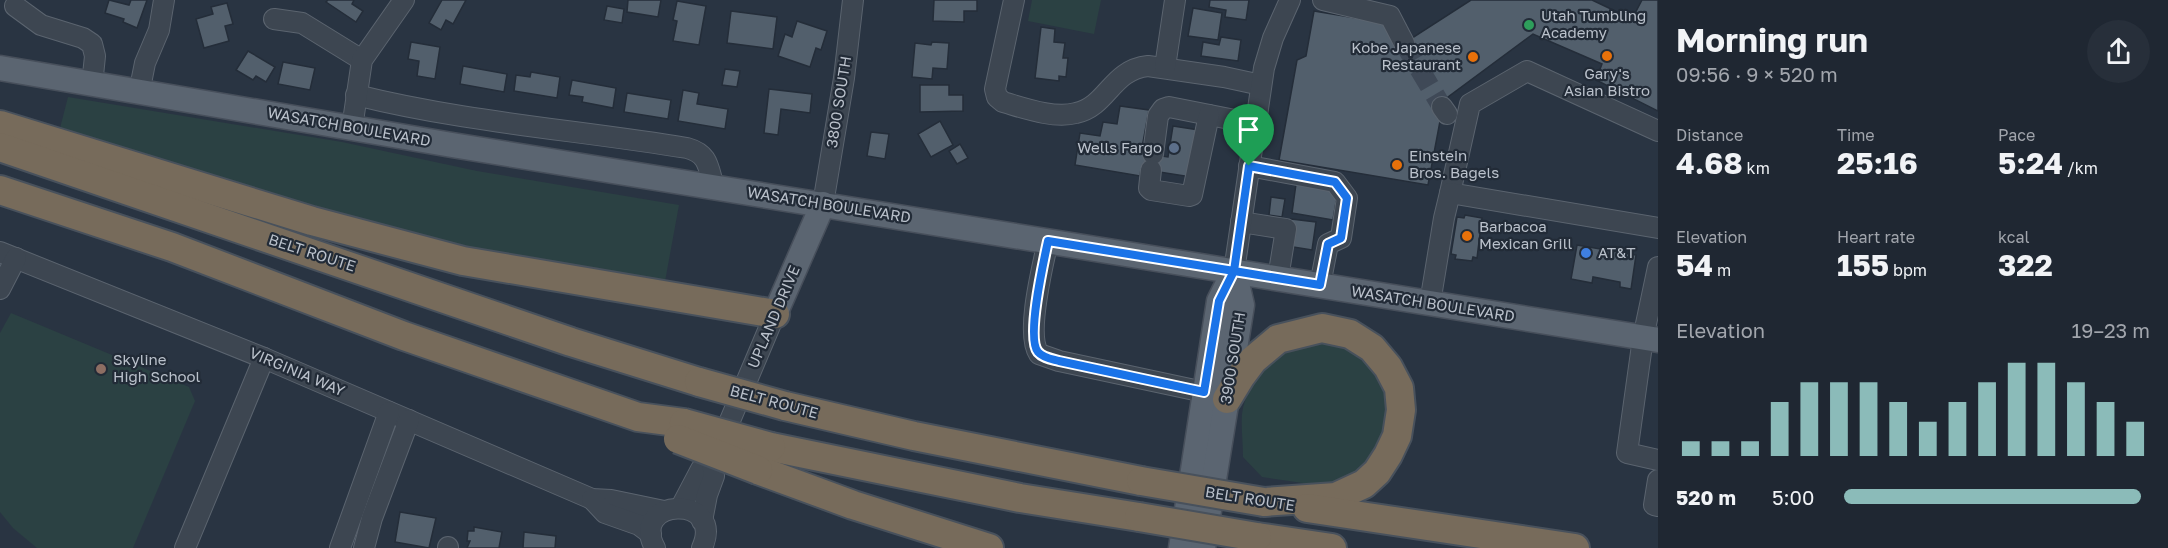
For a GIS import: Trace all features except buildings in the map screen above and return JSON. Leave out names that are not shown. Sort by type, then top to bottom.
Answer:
[{"type":"highway","points":[[0,125],[312,221],[463,261],[775,314]]},
{"type":"highway","name":"BELT ROUTE","points":[[0,147],[571,342],[785,406],[914,436],[1140,481],[1264,502],[1575,548]]},
{"type":"highway","points":[[0,190],[172,247],[404,336],[638,417],[765,458],[1332,548]]},
{"type":"highway","points":[[1216,395],[1240,376],[1253,360],[1278,339],[1322,328],[1350,334],[1372,348],[1388,366],[1399,388],[1401,410],[1397,436],[1377,472],[1364,484],[1336,496],[1264,502]]},
{"type":"highway","points":[[765,458],[853,505],[989,548]]},
{"type":"main road","name":"WASATCH BOULEVARD","points":[[0,68],[352,128],[1651,339]]},
{"type":"main road","name":"UPLAND DRIVE","points":[[775,314],[823,204]]},
{"type":"main road","name":"3900 SOUTH","points":[[1181,548],[1216,395],[1232,362],[1242,305],[1234,271]]},
{"type":"main road","name":"3900 SOUTH","points":[[1203,548],[1214,476],[1219,301],[1234,271]]},
{"type":"street","points":[[139,93],[145,63],[159,30],[164,0]]},
{"type":"street","points":[[352,128],[362,60],[404,0]]},
{"type":"street","name":"3800 SOUTH","points":[[823,204],[844,78],[853,0]]},
{"type":"street","points":[[1014,0],[995,89],[997,97],[1003,102],[1055,114],[1075,114],[1091,107],[1126,72],[1138,67],[1165,67],[1224,76],[1261,86]]},
{"type":"street","points":[[1165,67],[1176,0]]},
{"type":"street","points":[[1234,271],[1261,86],[1273,39],[1290,0]]},
{"type":"street","points":[[1323,0],[1390,16],[1404,44]]},
{"type":"street","points":[[15,6],[41,25],[83,38],[92,45],[95,56],[92,85]]},
{"type":"street","points":[[274,19],[302,23],[362,60]]},
{"type":"street","points":[[1430,303],[1443,218],[1470,104],[1527,70],[1658,131]]},
{"type":"street","points":[[356,95],[454,114],[687,148],[698,151],[705,158],[714,186]]},
{"type":"street","points":[[1209,115],[1192,195],[1156,192],[1151,170],[1158,116],[1163,109],[1169,107],[1255,124]]},
{"type":"street","points":[[1249,166],[1335,182],[1347,198],[1341,238],[1328,244],[1320,285]]},
{"type":"street","points":[[1450,193],[1658,228]]},
{"type":"street","points":[[1241,222],[1286,229],[1278,278]]},
{"type":"street","points":[[1048,241],[1034,324],[1035,348],[1039,354],[1059,361],[1216,395]]},
{"type":"street","points":[[0,290],[8,255]]},
{"type":"street","name":"VIRGINIA WAY","points":[[8,255],[264,358],[592,499],[672,509]]},
{"type":"street","points":[[1658,267],[1651,339],[1627,453],[1658,460]]},
{"type":"street","name":"UPLAND DRIVE","points":[[702,548],[705,538],[702,521],[707,495],[714,476],[712,463],[775,314]]},
{"type":"street","points":[[185,548],[264,358]]},
{"type":"street","points":[[340,548],[389,412]]},
{"type":"street","points":[[364,548],[380,496],[409,420]]},
{"type":"street","name":"UPLAND DRIVE","points":[[653,541],[653,525],[672,509],[701,469],[712,463]]},
{"type":"street","points":[[1658,480],[1654,505],[1658,506]]},
{"type":"street","name":"VIRGINIA WAY","points":[[592,499],[605,513],[639,525],[653,541]]},
{"type":"street","points":[[672,509],[697,514],[702,521]]},
{"type":"green space","points":[[1032,0],[1101,0],[1094,34],[1028,21]]},
{"type":"green space","points":[[68,97],[342,142],[477,171],[679,205],[664,287],[465,253],[59,132]]},
{"type":"green space","points":[[11,313],[189,387],[195,401],[133,548],[37,548],[13,528],[0,512],[0,333]]},
{"type":"green space","points":[[1299,342],[1328,344],[1348,350],[1370,367],[1389,402],[1380,452],[1343,484],[1323,486],[1262,477],[1243,457],[1242,414],[1249,392],[1255,381],[1271,363]]},
{"type":"tunnel","points":[[1404,43],[1442,107]]},
{"type":"place","name":"Utah Tumbling Academy","points":[[1529,25]]},
{"type":"place","name":"Gary's Asian Bistro","points":[[1607,56]]},
{"type":"place","name":"Kobe Japanese Restaurant","points":[[1473,57]]},
{"type":"place","name":"Wells Fargo","points":[[1174,148]]},
{"type":"place","name":"Einstein Bros. Bagels","points":[[1397,165]]},
{"type":"place","name":"Barbacoa Mexican Grill","points":[[1467,236]]},
{"type":"place","name":"AT&T","points":[[1586,253]]},
{"type":"place","name":"Skyline High School","points":[[101,369]]},
{"type":"route","points":[[1249,166],[1234,271],[1048,241],[1034,324],[1034,342],[1039,354],[1059,361],[1204,392],[1219,301],[1234,271],[1320,285],[1328,244],[1341,238],[1347,198],[1335,182],[1249,166]]}]
